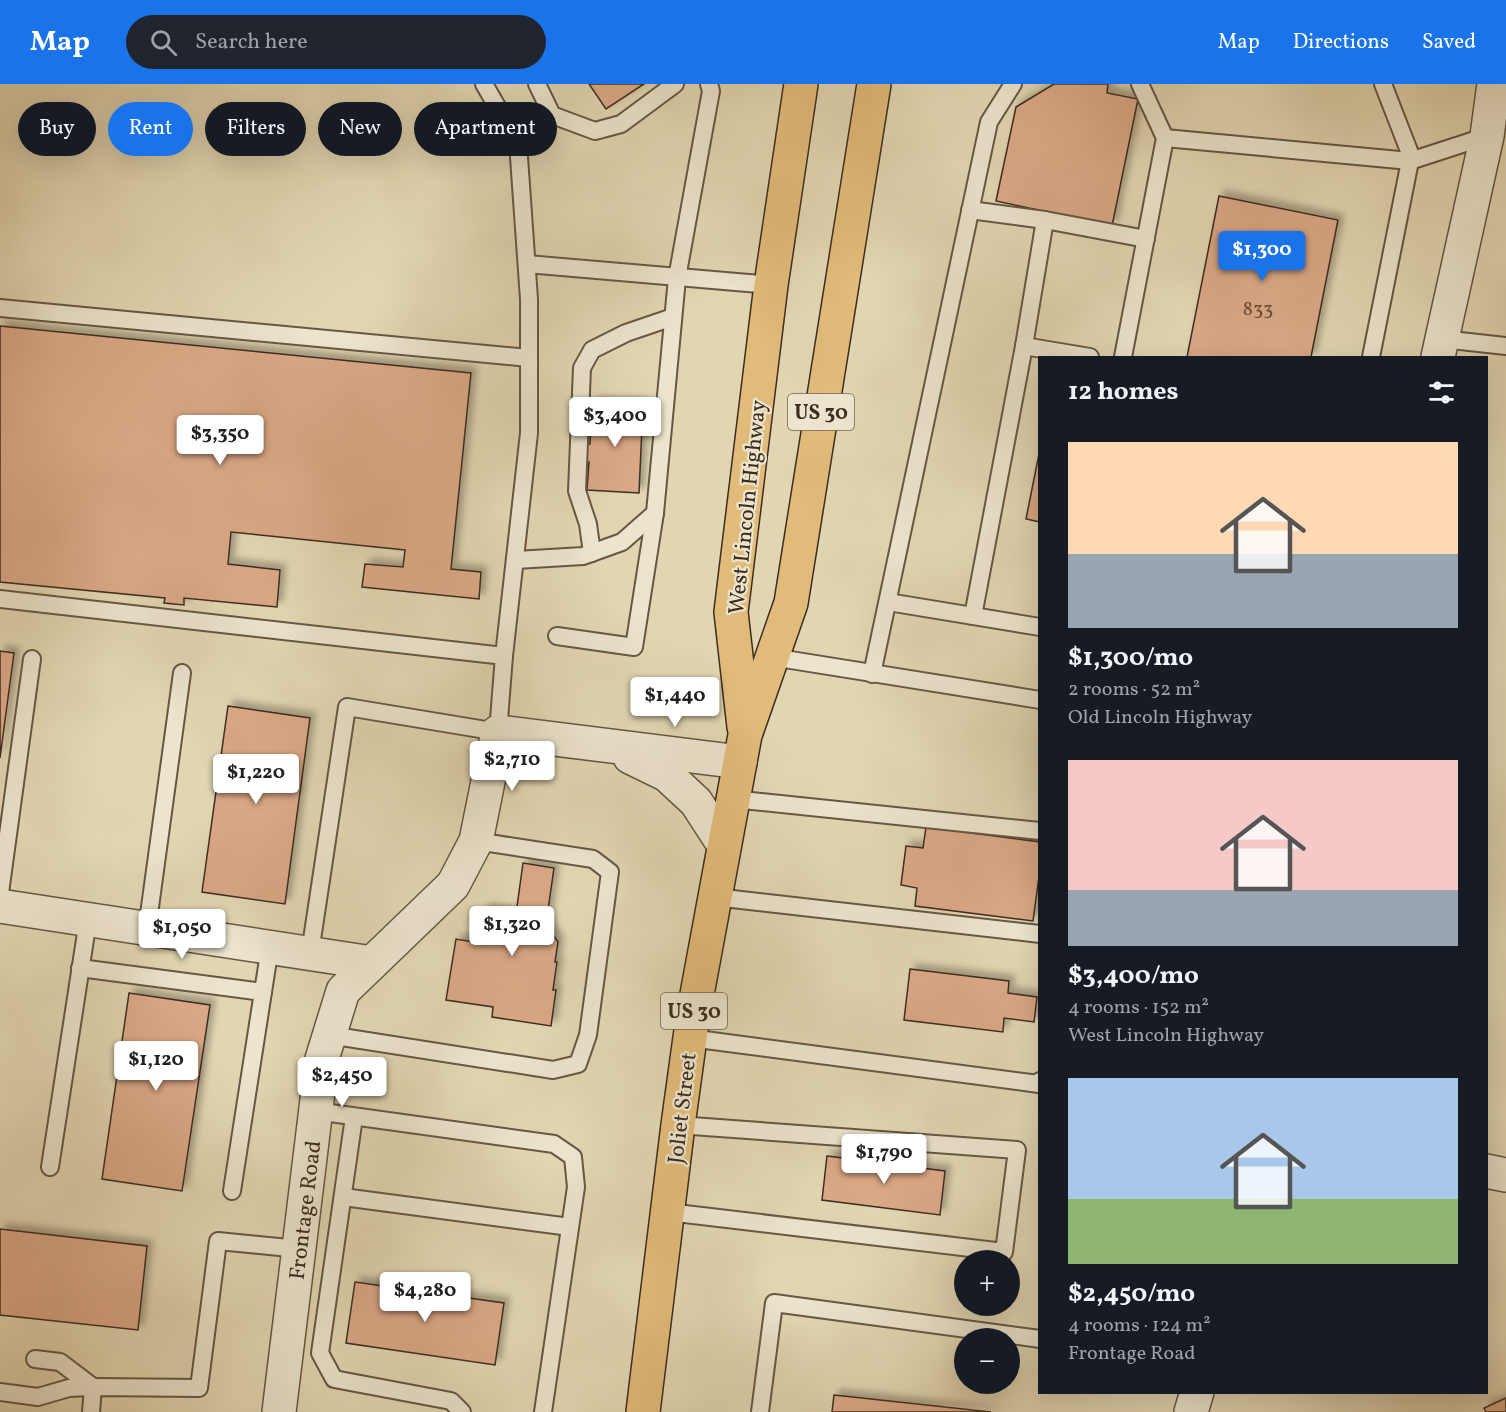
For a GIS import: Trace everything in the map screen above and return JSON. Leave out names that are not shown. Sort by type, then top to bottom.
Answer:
[{"type":"main road","name":"West Lincoln Highway","points":[[742,748],[732,612],[771,285],[801,84]]},
{"type":"main road","name":"US 30","points":[[742,748],[791,603],[874,84]]},
{"type":"main road","name":"Joliet Street","points":[[643,1412],[690,1038],[742,748]]},
{"type":"street","points":[[1440,348],[1487,135],[1494,84]]},
{"type":"street","points":[[498,732],[603,745],[742,748]]},
{"type":"street","name":"Frontage Road","points":[[279,1412],[322,1059],[343,991],[453,885],[476,841],[498,732]]},
{"type":"street","points":[[603,745],[667,775],[696,802],[724,845]]},
{"type":"street","points":[[0,906],[372,963]]},
{"type":"street","points":[[1488,1171],[1506,1175]]},
{"type":"street","points":[[1191,1412],[1196,1394]]},
{"type":"lane","points":[[310,953],[347,707],[498,732],[504,656],[529,433],[530,299],[518,143],[484,84]]},
{"type":"lane","points":[[537,84],[552,115],[595,131],[621,124],[675,84]]},
{"type":"lane","points":[[557,636],[634,647],[655,513],[677,278],[711,91],[709,84]]},
{"type":"lane","points":[[873,674],[989,122],[1013,84]]},
{"type":"lane","points":[[1123,356],[1165,138],[1140,84]]},
{"type":"lane","points":[[1371,356],[1412,156],[1383,84]]},
{"type":"lane","points":[[1165,138],[1410,162],[1487,135]]},
{"type":"lane","points":[[970,210],[1045,220],[1146,239]]},
{"type":"lane","points":[[973,616],[1024,346],[1045,220]]},
{"type":"lane","points":[[527,264],[771,285]]},
{"type":"lane","points":[[0,308],[529,358]]},
{"type":"lane","points":[[592,553],[588,524],[577,491],[582,368],[592,350],[626,333],[673,317]]},
{"type":"lane","points":[[1024,346],[1084,356]]},
{"type":"lane","points":[[1440,348],[1506,346]]},
{"type":"lane","points":[[516,560],[583,556],[592,553],[622,542],[655,513]]},
{"type":"lane","points":[[0,599],[504,656]]},
{"type":"lane","points":[[888,602],[1038,627]]},
{"type":"lane","points":[[772,657],[1038,700]]},
{"type":"lane","points":[[0,893],[32,659]]},
{"type":"lane","points":[[147,929],[182,673]]},
{"type":"lane","points":[[733,799],[1038,831]]},
{"type":"lane","points":[[329,1035],[553,1070],[579,1064],[588,1035],[610,872],[593,858],[476,841]]},
{"type":"lane","points":[[715,897],[1038,934]]},
{"type":"lane","points":[[50,1167],[88,920]]},
{"type":"lane","points":[[232,1191],[270,947]]},
{"type":"lane","points":[[80,968],[263,992]]},
{"type":"lane","points":[[690,1038],[1038,1084]]},
{"type":"lane","points":[[316,1111],[554,1144],[573,1158],[576,1187],[543,1412]]},
{"type":"lane","points":[[354,1116],[320,1353],[334,1379],[451,1401],[462,1412]]},
{"type":"lane","points":[[668,1212],[1004,1252],[1017,1150],[678,1125]]},
{"type":"lane","points":[[343,1197],[570,1227]]},
{"type":"lane","points":[[0,1392],[38,1397],[69,1388],[199,1388],[218,1241],[299,1249]]},
{"type":"lane","points":[[760,1412],[774,1303],[1038,1339]]},
{"type":"lane","points":[[35,1359],[60,1362],[93,1387]]},
{"type":"lane","points":[[91,1412],[93,1387]]},
{"type":"building","points":[[589,84],[644,84],[606,109]]},
{"type":"building","points":[[1054,84],[1108,84],[1107,93],[1138,99],[1112,226],[996,201],[1016,107]]},
{"type":"building","points":[[1219,196],[1338,220],[1311,356],[1187,356]]},
{"type":"building","points":[[0,326],[471,373],[451,569],[481,572],[479,599],[362,587],[365,564],[403,567],[405,550],[231,532],[228,564],[280,570],[277,607],[184,598],[184,605],[164,603],[165,598],[0,582]]},
{"type":"building","points":[[592,403],[643,405],[639,493],[587,490],[589,462],[583,462],[584,444],[590,444]]},
{"type":"building","points":[[1038,459],[1038,522],[1026,519]]},
{"type":"building","points":[[0,651],[14,653],[0,758]]},
{"type":"building","points":[[228,706],[310,718],[285,904],[202,892]]},
{"type":"building","points":[[926,827],[1038,842],[1038,884],[1033,921],[915,906],[917,888],[901,885],[906,846],[923,848]]},
{"type":"building","points":[[523,863],[554,868],[546,924],[558,942],[553,990],[556,990],[551,1026],[492,1017],[493,1007],[446,1000],[456,939],[479,943],[484,909],[516,914]]},
{"type":"building","points":[[910,969],[1009,981],[1008,993],[1037,997],[1034,1022],[1004,1018],[1003,1032],[904,1020]]},
{"type":"building","points":[[129,993],[210,1005],[182,1191],[102,1179]]},
{"type":"building","points":[[827,1156],[945,1171],[940,1215],[822,1200]]},
{"type":"building","points":[[0,1229],[147,1246],[138,1330],[0,1315]]},
{"type":"building","points":[[355,1282],[504,1303],[495,1365],[346,1343]]},
{"type":"building","points":[[834,1395],[991,1412],[832,1412]]},
{"type":"building","points":[[1506,1398],[1506,1412],[1486,1412],[1484,1408]]}]
